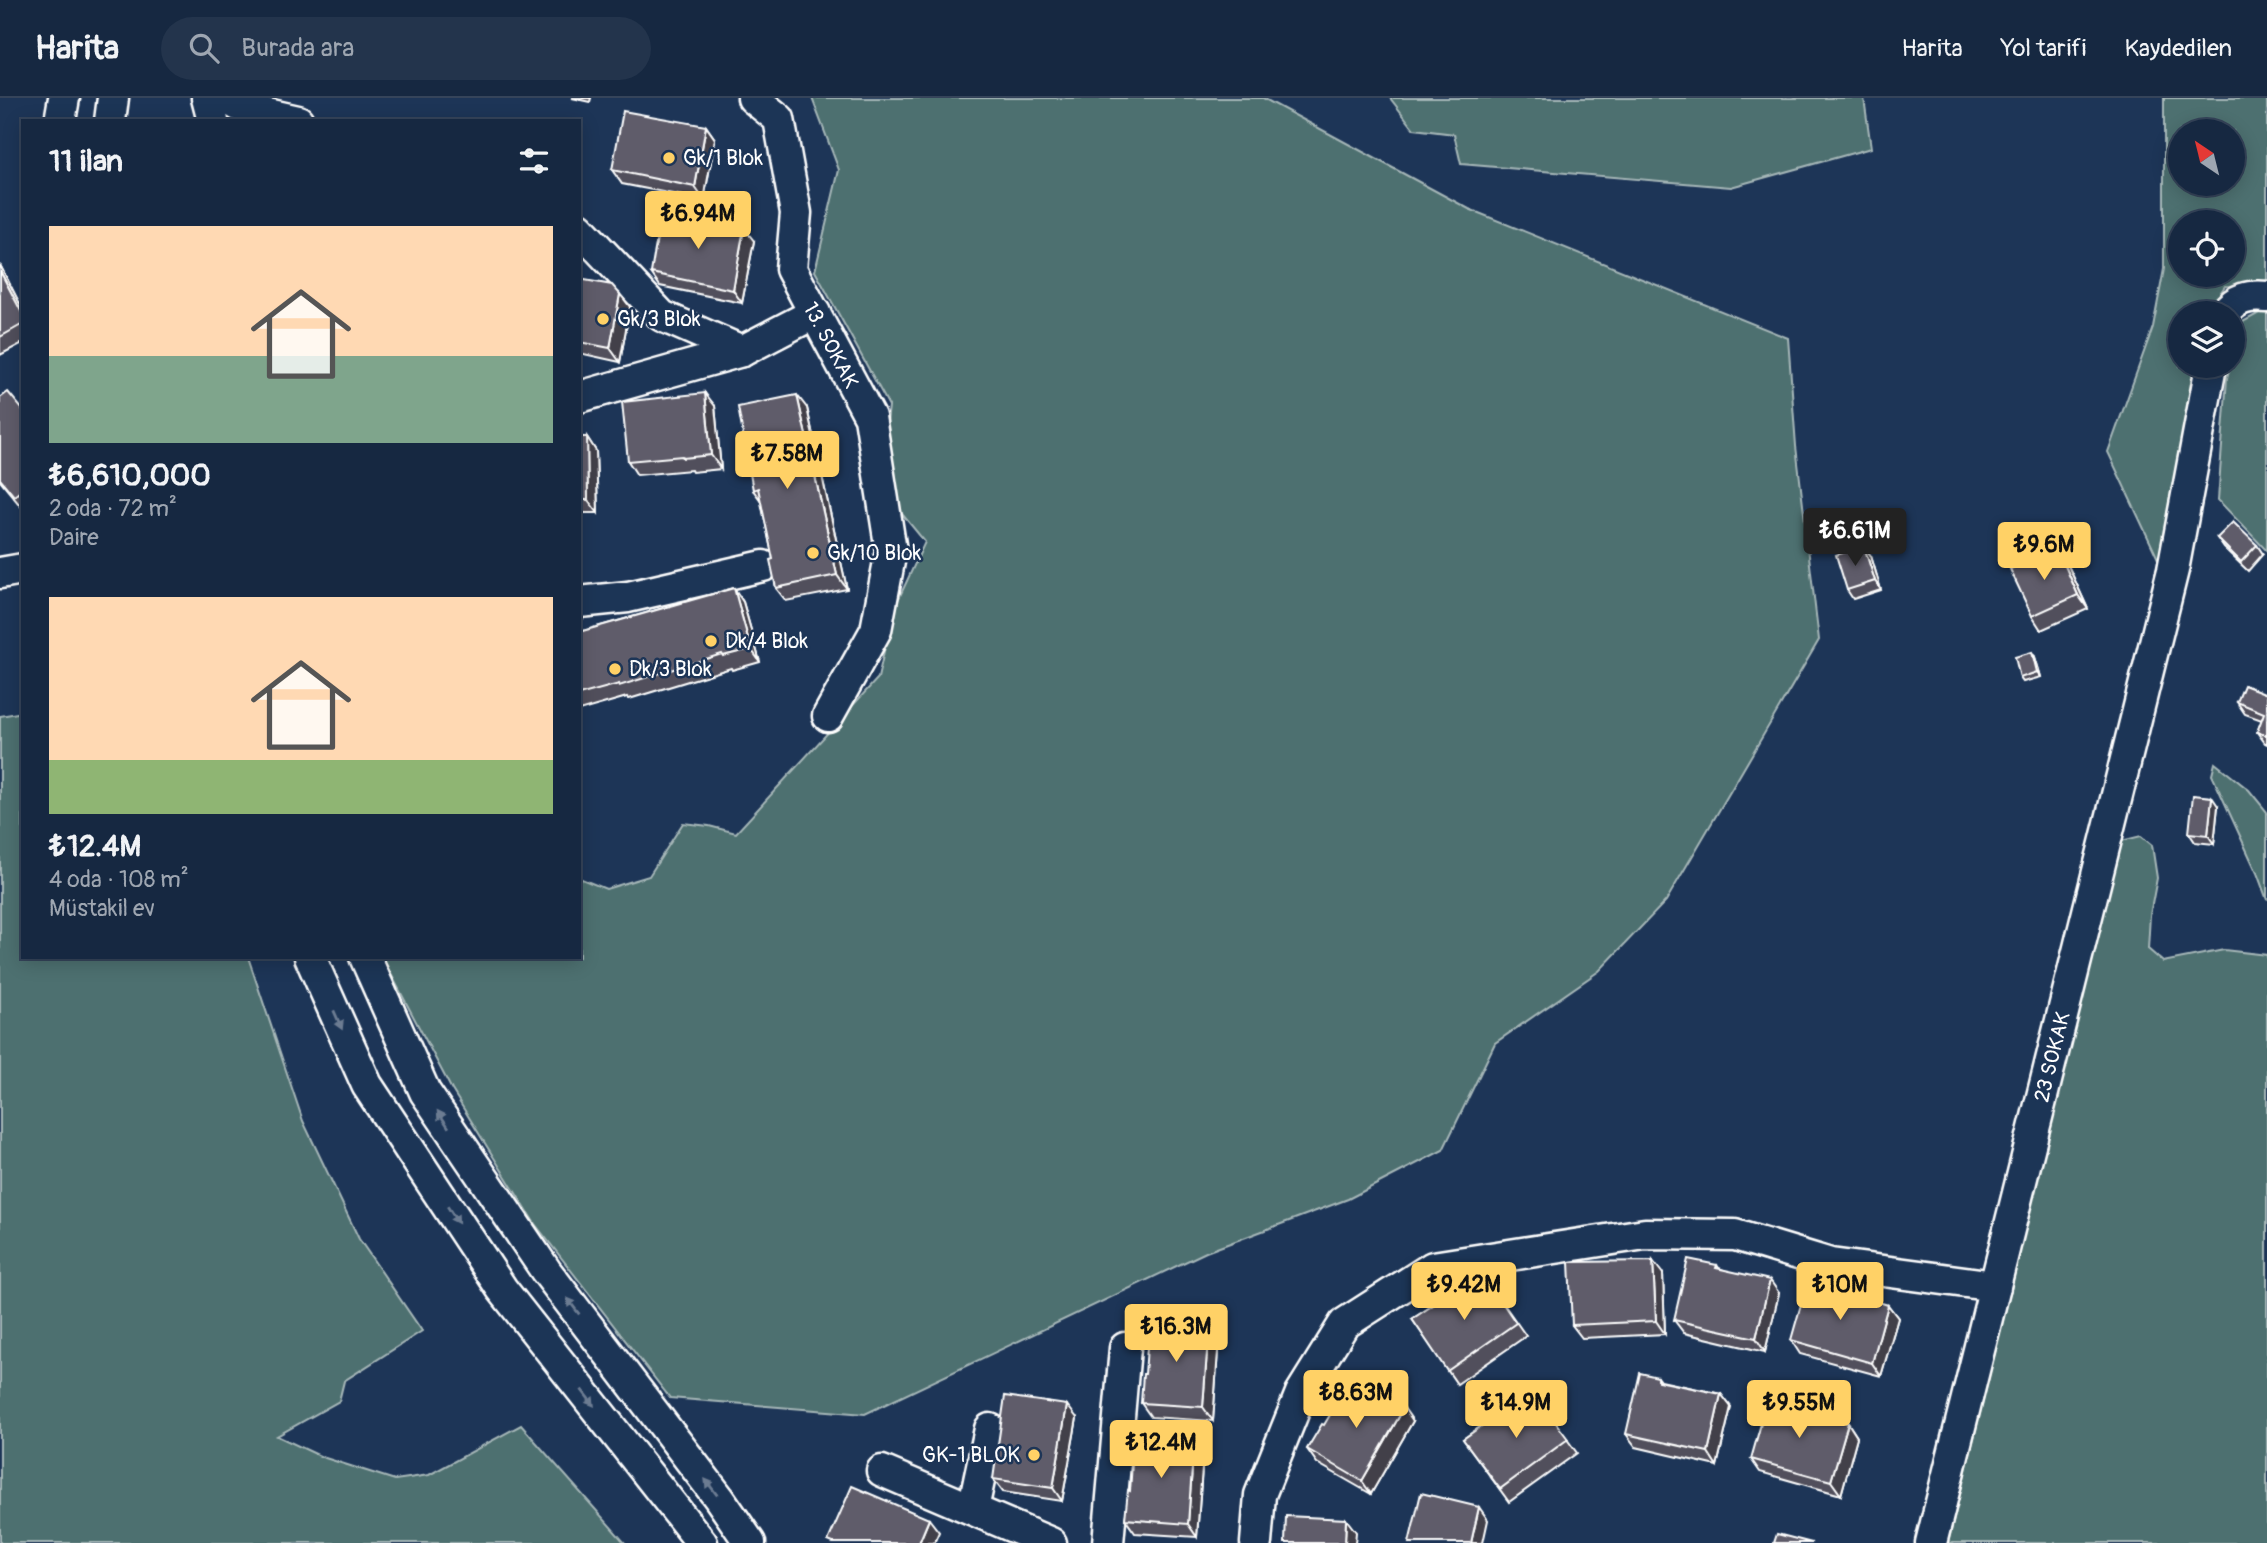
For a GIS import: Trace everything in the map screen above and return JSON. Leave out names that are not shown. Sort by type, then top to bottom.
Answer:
[{"type":"street","points":[[60,119],[64,98]]},
{"type":"street","points":[[110,119],[113,98]]},
{"type":"street","points":[[207,98],[212,119]]},
{"type":"street","points":[[226,98],[246,109],[289,119]]},
{"type":"street","name":"13. SOKAK","points":[[754,98],[779,119],[796,213],[791,269],[870,417],[891,551],[876,630],[828,716]]},
{"type":"street","points":[[581,230],[662,316],[742,351]]},
{"type":"street","points":[[2236,301],[2252,295],[2267,297]]},
{"type":"street","points":[[581,396],[742,351],[814,313]]},
{"type":"street","name":"23 SOKAK","points":[[1931,1543],[2173,570],[2209,378]]},
{"type":"street","points":[[581,601],[628,597],[763,566]]},
{"type":"street","points":[[0,573],[21,569]]},
{"type":"street","points":[[311,959],[367,1085],[502,1289],[702,1543]]},
{"type":"street","points":[[366,959],[425,1092],[546,1271],[719,1498],[750,1543]]},
{"type":"street","points":[[1256,1543],[1260,1495],[1301,1393],[1344,1324],[1433,1267],[1646,1234],[1735,1235],[1831,1264],[1996,1286]]},
{"type":"street","points":[[1108,1543],[1125,1348]]},
{"type":"street","points":[[973,1510],[990,1429]]},
{"type":"street","points":[[882,1471],[1051,1543]]},
{"type":"green space","points":[[812,98],[1263,98],[1469,209],[1788,338],[1796,446],[1819,640],[1666,901],[1599,971],[1495,1043],[1443,1150],[1348,1199],[1206,1252],[865,1414],[670,1398],[535,1224],[452,1090],[383,959],[581,959],[581,879],[606,889],[649,876],[683,823],[736,833],[878,678],[893,611],[925,542],[880,487],[889,406],[815,271],[839,170]]},
{"type":"green space","points":[[1390,98],[1864,98],[1871,148],[1731,187],[1461,164],[1454,134],[1414,129]]},
{"type":"green space","points":[[2164,98],[2267,98],[2267,288],[2245,287],[2245,210],[2168,210],[2168,287],[2224,287],[2215,301],[2168,301],[2168,378],[2198,378],[2167,578],[2108,452],[2153,327],[2164,269]]},
{"type":"green space","points":[[2261,312],[2267,313],[2267,551],[2218,500],[2227,378],[2245,378],[2245,321]]},
{"type":"green space","points":[[21,712],[21,959],[249,959],[303,1121],[359,1239],[422,1331],[344,1381],[339,1401],[277,1436],[322,1457],[395,1480],[429,1475],[521,1425],[625,1543],[0,1543],[0,716]]},
{"type":"green space","points":[[2215,763],[2249,790],[2267,812],[2267,900],[2212,775]]},
{"type":"green space","points":[[2141,836],[2152,845],[2157,878],[2150,915],[2148,949],[2163,962],[2224,950],[2267,955],[2267,1543],[1948,1543],[2121,841]]},
{"type":"building","name":"Gk/1 Blok","points":[[623,111],[706,126],[695,187],[612,170]]},
{"type":"building","points":[[661,214],[744,228],[733,290],[651,273]]},
{"type":"building","points":[[0,271],[21,311],[21,325],[0,337]]},
{"type":"building","points":[[581,279],[612,285],[620,294],[610,348],[581,342]]},
{"type":"building","points":[[8,392],[21,408],[21,491],[14,496],[0,479],[0,398]]},
{"type":"building","points":[[705,393],[711,455],[628,461],[622,402]]},
{"type":"building","points":[[797,395],[837,575],[776,588],[770,560],[773,559],[758,488],[753,490],[738,407]]},
{"type":"building","points":[[581,437],[587,437],[588,500],[581,500]]},
{"type":"building","points":[[2233,522],[2257,545],[2241,562],[2217,538]]},
{"type":"building","points":[[1864,547],[1875,581],[1847,590],[1836,555]]},
{"type":"building","points":[[2057,548],[2078,595],[2032,616],[2010,569]]},
{"type":"building","points":[[734,588],[751,649],[723,656],[722,654],[619,686],[581,694],[581,631]]},
{"type":"building","points":[[2032,652],[2037,672],[2020,678],[2015,657]]},
{"type":"building","points":[[2244,685],[2267,694],[2267,736],[2257,732],[2264,713],[2237,702]]},
{"type":"building","points":[[2193,795],[2212,797],[2208,835],[2189,833]]},
{"type":"building","points":[[1688,1259],[1770,1280],[1756,1338],[1674,1320]]},
{"type":"building","points":[[1653,1261],[1656,1321],[1572,1325],[1569,1262]]},
{"type":"building","points":[[1482,1273],[1516,1323],[1447,1371],[1412,1319]]},
{"type":"building","points":[[1808,1280],[1888,1305],[1872,1363],[1791,1340]]},
{"type":"building","points":[[1149,1320],[1209,1324],[1203,1407],[1141,1403]]},
{"type":"building","points":[[1640,1373],[1658,1377],[1658,1381],[1721,1394],[1708,1452],[1626,1434]]},
{"type":"building","points":[[1352,1378],[1404,1408],[1362,1481],[1307,1449]]},
{"type":"building","points":[[1532,1391],[1568,1439],[1500,1489],[1463,1439]]},
{"type":"building","name":"GK-1 BLOK","points":[[1005,1396],[1067,1405],[1053,1488],[993,1479]]},
{"type":"building","points":[[1768,1399],[1848,1423],[1831,1481],[1751,1459]]},
{"type":"building","points":[[1134,1436],[1194,1440],[1188,1524],[1125,1519]]},
{"type":"building","points":[[852,1486],[929,1519],[919,1543],[828,1541]]},
{"type":"building","points":[[1421,1493],[1479,1507],[1471,1543],[1409,1543]]},
{"type":"building","points":[[1286,1516],[1346,1519],[1345,1543],[1285,1543]]},
{"type":"building","points":[[1777,1534],[1812,1543],[1774,1543]]},
{"type":"place","name":"Gk/1 Blok","points":[[669,158]]},
{"type":"place","name":"Gk/3 Blok","points":[[603,319]]},
{"type":"place","name":"Gk/10 Blok","points":[[813,553]]},
{"type":"place","name":"Dk/4 Blok","points":[[711,641]]},
{"type":"place","name":"Dk/3 Blok","points":[[615,669]]},
{"type":"place","name":"GK-1 BLOK","points":[[1034,1455]]}]
